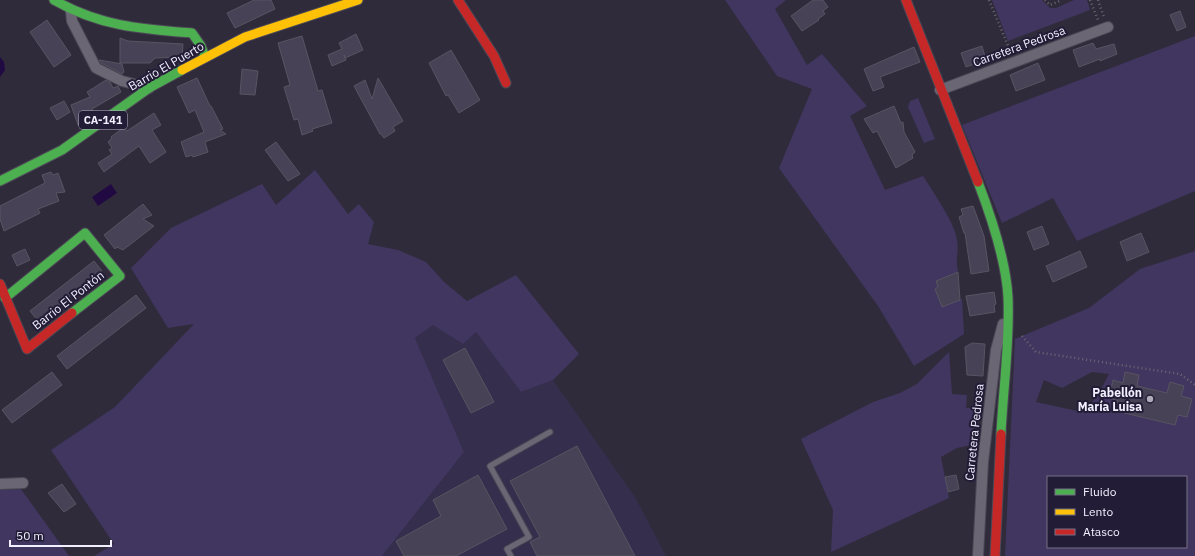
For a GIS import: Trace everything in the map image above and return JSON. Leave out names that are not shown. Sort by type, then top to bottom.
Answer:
[{"type":"street","points":[[54,0],[72,12],[105,24],[192,33],[201,46],[205,57]]},
{"type":"street","name":"Barrio El Puerto","points":[[0,181],[62,150],[149,88],[205,57],[246,37],[358,0]]},
{"type":"street","points":[[458,0],[494,56],[506,83]]},
{"type":"street","name":"Carretera Pedrosa","points":[[906,0],[940,90],[989,210],[1001,256],[1008,296],[1007,344],[995,556]]},
{"type":"street","points":[[72,12],[72,21],[96,68],[122,81],[149,88]]},
{"type":"street","name":"Carretera Pedrosa","points":[[940,90],[1105,28]]},
{"type":"street","name":"Barrio El Pontón","points":[[0,284],[5,298],[28,349],[120,276],[85,233],[5,298]]},
{"type":"street","name":"Carretera Pedrosa","points":[[978,556],[983,462],[996,350],[1007,317]]},
{"type":"street","points":[[0,484],[23,483]]},
{"type":"lane","points":[[511,556],[507,549],[529,537],[490,466],[550,432]]},
{"type":"path","points":[[989,0],[1015,62]]},
{"type":"path","points":[[1045,0],[1050,4],[1062,0]]},
{"type":"path","points":[[1090,0],[1105,28]]},
{"type":"path","points":[[1098,0],[1105,28]]},
{"type":"path","points":[[1007,317],[1036,352],[1180,374],[1195,385]]},
{"type":"shaded area","points":[[725,0],[786,0],[775,9],[807,65],[822,54],[867,106],[850,116],[885,190],[923,176],[953,226],[958,248],[958,272],[936,281],[938,287],[935,289],[942,307],[962,299],[964,334],[914,366],[878,306],[779,168],[812,89],[777,76]]},
{"type":"shaded area","points":[[992,0],[1042,0],[1050,8],[1056,8],[1074,0],[1087,0],[1090,10],[1008,41]]},
{"type":"shaded area","points":[[1195,36],[1195,191],[1077,241],[1053,198],[1002,223],[962,125]]},
{"type":"shaded area","points":[[0,57],[4,62],[5,70],[0,77]]},
{"type":"shaded area","points":[[918,98],[935,139],[924,143],[908,107],[910,101]]},
{"type":"shaded area","points":[[315,170],[348,214],[359,204],[374,222],[368,244],[398,250],[426,262],[444,282],[467,301],[516,275],[579,354],[553,380],[521,392],[476,332],[463,344],[433,325],[415,338],[464,452],[382,556],[94,556],[114,544],[51,450],[115,407],[194,324],[168,328],[131,268],[171,228],[262,184],[276,205]]},
{"type":"shaded area","points":[[111,184],[117,193],[98,206],[92,197]]},
{"type":"shaded area","points":[[1195,251],[1195,556],[1005,556],[1015,339],[1089,308],[1140,269]],"holes":[[[1092,372],[1109,374],[1097,397],[1082,412],[1036,402],[1044,380],[1062,388]]]},
{"type":"shaded area","points":[[434,324],[463,344],[476,331],[521,392],[553,380],[635,497],[666,556],[382,556],[464,452],[415,338]]},
{"type":"shaded area","points":[[949,352],[952,394],[967,395],[966,408],[975,408],[972,445],[957,448],[941,457],[949,498],[831,552],[833,510],[801,439],[873,402],[900,393],[917,384]]},
{"type":"shaded area","points":[[21,489],[69,556],[0,556],[0,490]]},
{"type":"building","points":[[254,0],[271,0],[275,9],[235,28],[227,13]]},
{"type":"building","points":[[813,0],[823,0],[828,7],[823,11],[825,14],[818,19],[819,20],[802,31],[791,16]]},
{"type":"building","points":[[1180,11],[1186,27],[1177,31],[1170,15]]},
{"type":"building","points":[[47,20],[71,55],[54,67],[30,32]]},
{"type":"building","points":[[356,34],[363,50],[345,58],[346,60],[332,66],[328,55],[342,49],[339,43]]},
{"type":"building","points":[[302,36],[318,91],[322,90],[332,123],[312,129],[313,131],[302,135],[298,119],[294,120],[284,87],[290,85],[278,43]]},
{"type":"building","points":[[120,38],[128,41],[183,44],[182,57],[155,58],[150,63],[120,63]]},
{"type":"building","points":[[1093,43],[1096,49],[1114,44],[1117,54],[1079,67],[1073,50]]},
{"type":"building","points":[[982,46],[986,60],[966,67],[961,53]]},
{"type":"building","points":[[914,47],[920,62],[880,77],[884,87],[873,91],[864,69]]},
{"type":"building","points":[[451,50],[480,100],[459,113],[448,95],[446,96],[429,63]]},
{"type":"building","points":[[99,60],[122,64],[124,72],[122,74],[101,63]]},
{"type":"building","points":[[1038,63],[1045,80],[1016,91],[1010,75]]},
{"type":"building","points":[[242,69],[258,71],[255,95],[240,94]]},
{"type":"building","points":[[197,78],[223,129],[220,130],[226,134],[205,142],[208,152],[193,157],[192,155],[186,157],[181,142],[204,132],[195,110],[189,113],[177,87]]},
{"type":"building","points":[[378,78],[403,121],[393,127],[395,131],[384,138],[380,134],[354,86],[365,80],[372,99]]},
{"type":"building","points":[[106,80],[110,82],[113,88],[118,86],[121,92],[92,109],[93,114],[78,125],[71,105],[90,97],[87,92]]},
{"type":"building","points":[[64,101],[70,112],[57,120],[50,108]]},
{"type":"building","points":[[894,106],[901,123],[903,122],[904,132],[915,152],[912,155],[913,158],[896,168],[877,131],[873,133],[864,119]]},
{"type":"building","points":[[154,113],[161,125],[152,130],[166,152],[150,163],[139,146],[104,172],[98,163],[112,154],[109,150],[112,148],[108,142],[112,138],[111,137],[124,127],[127,131]]},
{"type":"building","points":[[276,142],[300,174],[288,181],[265,150]]},
{"type":"building","points":[[51,172],[53,175],[58,173],[65,192],[56,193],[59,201],[38,209],[40,213],[4,231],[0,219],[0,206],[45,183],[42,175]]},
{"type":"building","points":[[143,204],[152,215],[143,219],[154,226],[123,250],[117,247],[115,249],[104,235]]},
{"type":"building","points":[[973,206],[984,236],[989,271],[971,274],[965,233],[959,217],[963,215],[961,209]]},
{"type":"building","points":[[1042,226],[1049,244],[1034,250],[1027,232]]},
{"type":"building","points":[[1141,233],[1149,252],[1127,261],[1120,242]]},
{"type":"building","points":[[25,249],[30,260],[17,266],[12,255]]},
{"type":"building","points":[[1080,251],[1087,267],[1053,282],[1046,266]]},
{"type":"building","points":[[94,261],[102,271],[38,321],[30,311]]},
{"type":"building","points":[[958,272],[960,300],[942,307],[935,289],[938,287],[936,281]]},
{"type":"building","points":[[994,292],[996,304],[994,305],[995,312],[970,316],[966,296]]},
{"type":"building","points":[[136,295],[146,308],[67,369],[57,356]]},
{"type":"building","points":[[972,343],[985,344],[983,376],[967,375],[965,347]]},
{"type":"building","points":[[465,348],[494,402],[471,413],[443,360]]},
{"type":"building","points":[[52,372],[62,385],[12,423],[2,410]]},
{"type":"building","name":"Pabellón María Luisa","points":[[1125,372],[1139,375],[1137,386],[1167,393],[1170,382],[1184,386],[1181,396],[1192,399],[1187,417],[1178,415],[1175,425],[1116,411],[1118,401],[1109,398],[1113,380],[1123,383]]},
{"type":"building","points":[[577,446],[635,556],[537,556],[530,542],[540,537],[510,481]]},
{"type":"building","points":[[478,475],[507,529],[456,556],[404,556],[396,541],[441,516],[433,500]]},
{"type":"building","points":[[956,475],[959,489],[948,492],[945,477]]},
{"type":"building","points":[[62,484],[76,504],[64,512],[48,493]]},
{"type":"traffic: fast","points":[[54,0],[87,16],[104,21],[138,28],[192,33],[201,46],[205,57]]},
{"type":"traffic: fast","points":[[0,181],[62,150],[149,88],[182,70]]},
{"type":"traffic: fast","points":[[978,182],[993,224],[1007,283],[1007,349],[1001,434]]},
{"type":"traffic: fast","points":[[5,298],[85,233],[120,276],[72,313]]},
{"type":"traffic: slow","points":[[182,70],[245,37],[358,0]]},
{"type":"traffic: jam","points":[[458,0],[494,56],[506,83]]},
{"type":"traffic: jam","points":[[906,0],[978,182]]},
{"type":"traffic: jam","points":[[0,284],[27,349],[72,313]]},
{"type":"traffic: jam","points":[[995,556],[1001,434]]},
{"type":"place","name":"Pabellón María Luisa","points":[[1150,399]]}]
